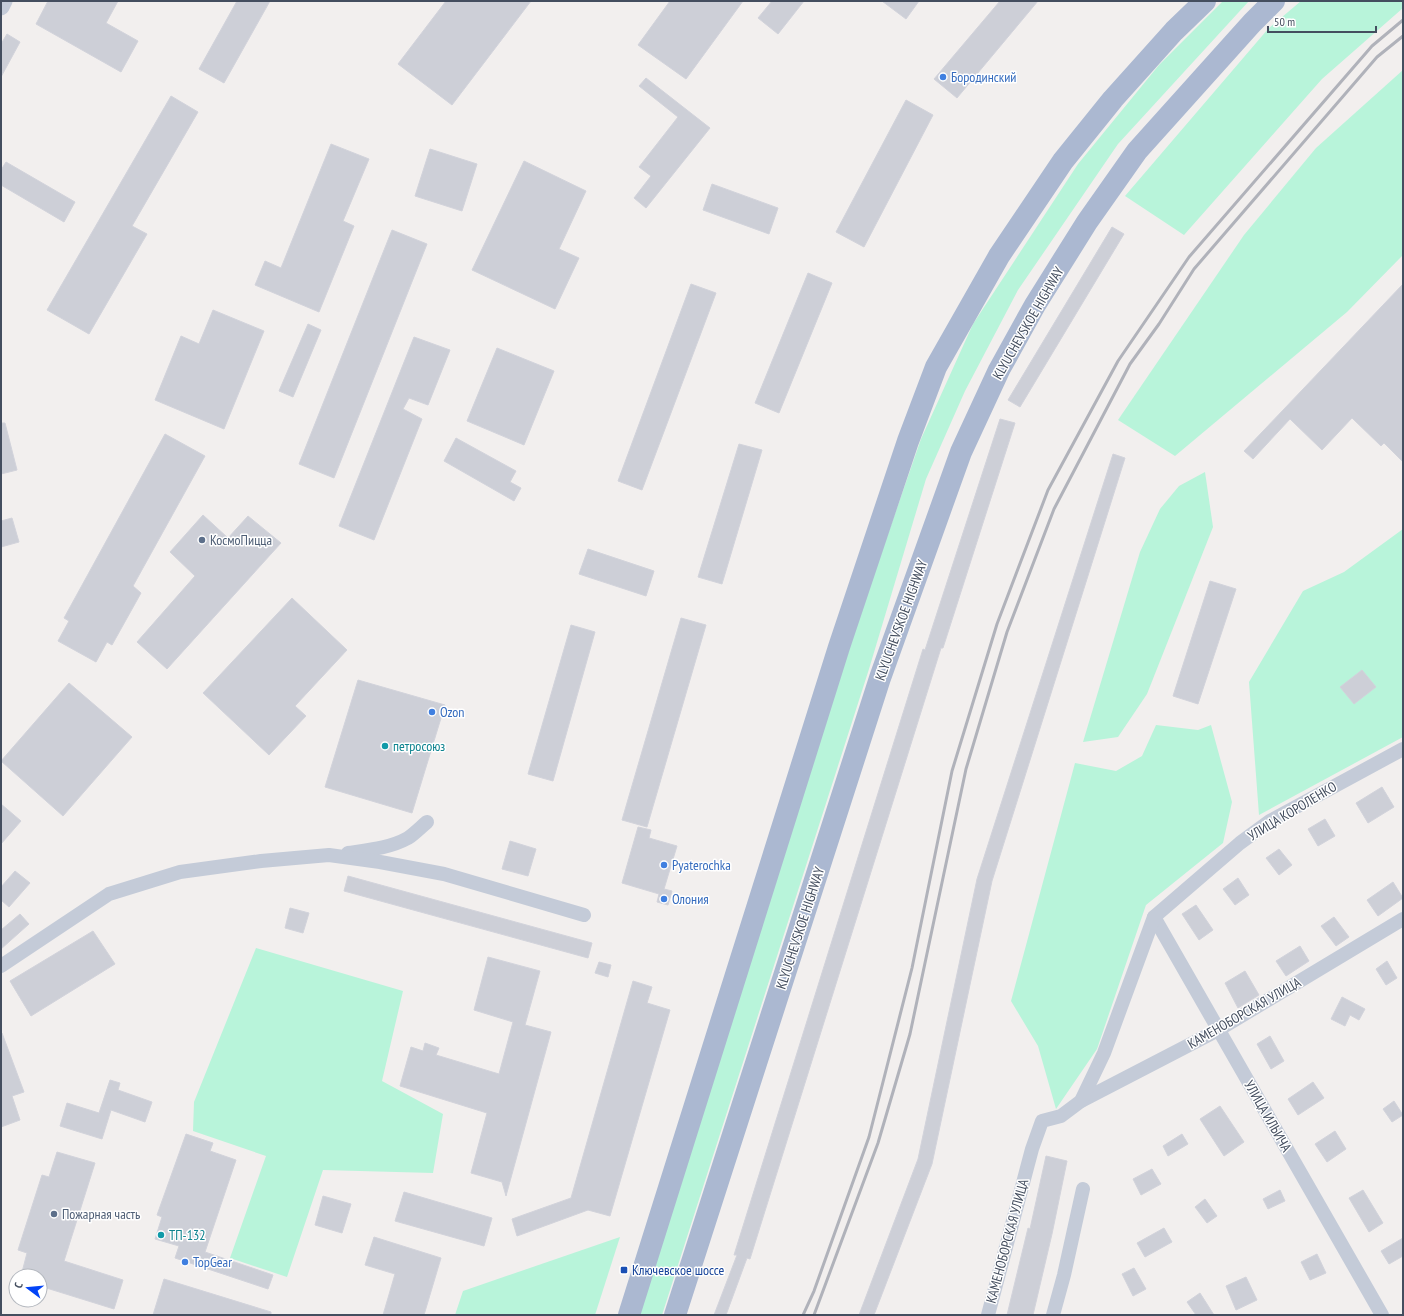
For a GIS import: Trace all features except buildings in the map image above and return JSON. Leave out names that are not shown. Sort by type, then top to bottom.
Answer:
[{"type":"main road","points":[[629,1315],[720,1022],[840,647],[908,441],[936,367],[999,256],[1063,161],[1118,93],[1174,31],[1205,1]]},
{"type":"main road","name":"KLYUCHEVSKOE HIGHWAY","points":[[675,1315],[880,678],[961,452],[999,370],[1036,305],[1087,222],[1137,151],[1252,23],[1274,1]]},
{"type":"street","points":[[1,7],[4,1]]},
{"type":"street","name":"УЛИЦА КОРОЛЕНКО","points":[[1154,917],[1240,843],[1270,821],[1403,749]]},
{"type":"street","points":[[1,966],[109,894],[180,872],[261,861],[378,849],[408,838],[427,822]]},
{"type":"street","points":[[329,855],[444,874],[584,915]]},
{"type":"street","points":[[1081,1101],[1104,1053],[1154,917]]},
{"type":"street","name":"УЛИЦА ИЛЬИЧА","points":[[1154,917],[1382,1315]]},
{"type":"street","name":"КАМЕНОБОРСКАЯ УЛИЦА","points":[[988,1315],[1032,1149],[1042,1121],[1061,1116],[1081,1101],[1218,1030],[1403,919]]},
{"type":"street","points":[[1053,1315],[1064,1275],[1083,1189]]},
{"type":"green space","points":[[1223,1],[1249,1],[1118,144],[1018,290],[965,391],[926,479],[869,669],[662,1315],[639,1315],[848,649],[921,439],[973,324],[1078,164],[1159,65]]},
{"type":"green space","points":[[1301,1],[1403,1],[1403,8],[1322,79],[1184,235],[1125,196],[1268,29]]},
{"type":"green space","points":[[1403,70],[1403,255],[1347,312],[1175,456],[1118,420],[1244,235],[1316,148]]},
{"type":"green space","points":[[1205,472],[1213,527],[1147,694],[1118,737],[1083,742],[1140,552],[1160,509],[1179,486]]},
{"type":"green space","points":[[1403,529],[1403,737],[1259,815],[1249,682],[1303,591],[1344,572]]},
{"type":"green space","points":[[1156,725],[1198,730],[1211,725],[1232,802],[1223,843],[1146,905],[1097,1049],[1056,1109],[1038,1046],[1011,1001],[1075,763],[1116,771],[1142,756]]},
{"type":"green space","points":[[256,948],[403,991],[382,1081],[443,1114],[433,1173],[323,1170],[287,1277],[230,1258],[266,1156],[193,1131],[194,1102]]},
{"type":"green space","points":[[620,1237],[595,1315],[455,1315],[463,1291]]},
{"type":"railway","points":[[803,1315],[814,1291],[869,1137],[912,968],[952,771],[997,624],[1048,490],[1118,361],[1189,257],[1372,46],[1403,20]]},
{"type":"railway","points":[[814,1315],[878,1143],[910,1034],[966,769],[1007,632],[1054,509],[1130,364],[1159,324],[1194,269],[1377,57],[1403,36]]},
{"type":"place","name":"Бородинский","points":[[943,77]]},
{"type":"place","name":"КосмоПицца","points":[[202,540]]},
{"type":"place","name":"Ozon","points":[[432,712]]},
{"type":"place","name":"петросоюз","points":[[385,746]]},
{"type":"place","name":"Pyaterochka","points":[[664,865]]},
{"type":"place","name":"Олония","points":[[664,899]]},
{"type":"place","name":"Пожарная часть","points":[[54,1214]]},
{"type":"place","name":"ТП-132","points":[[161,1235]]},
{"type":"place","name":"TopGear","points":[[185,1262]]},
{"type":"place","name":"Ключевское шоссе","points":[[624,1270]]}]
